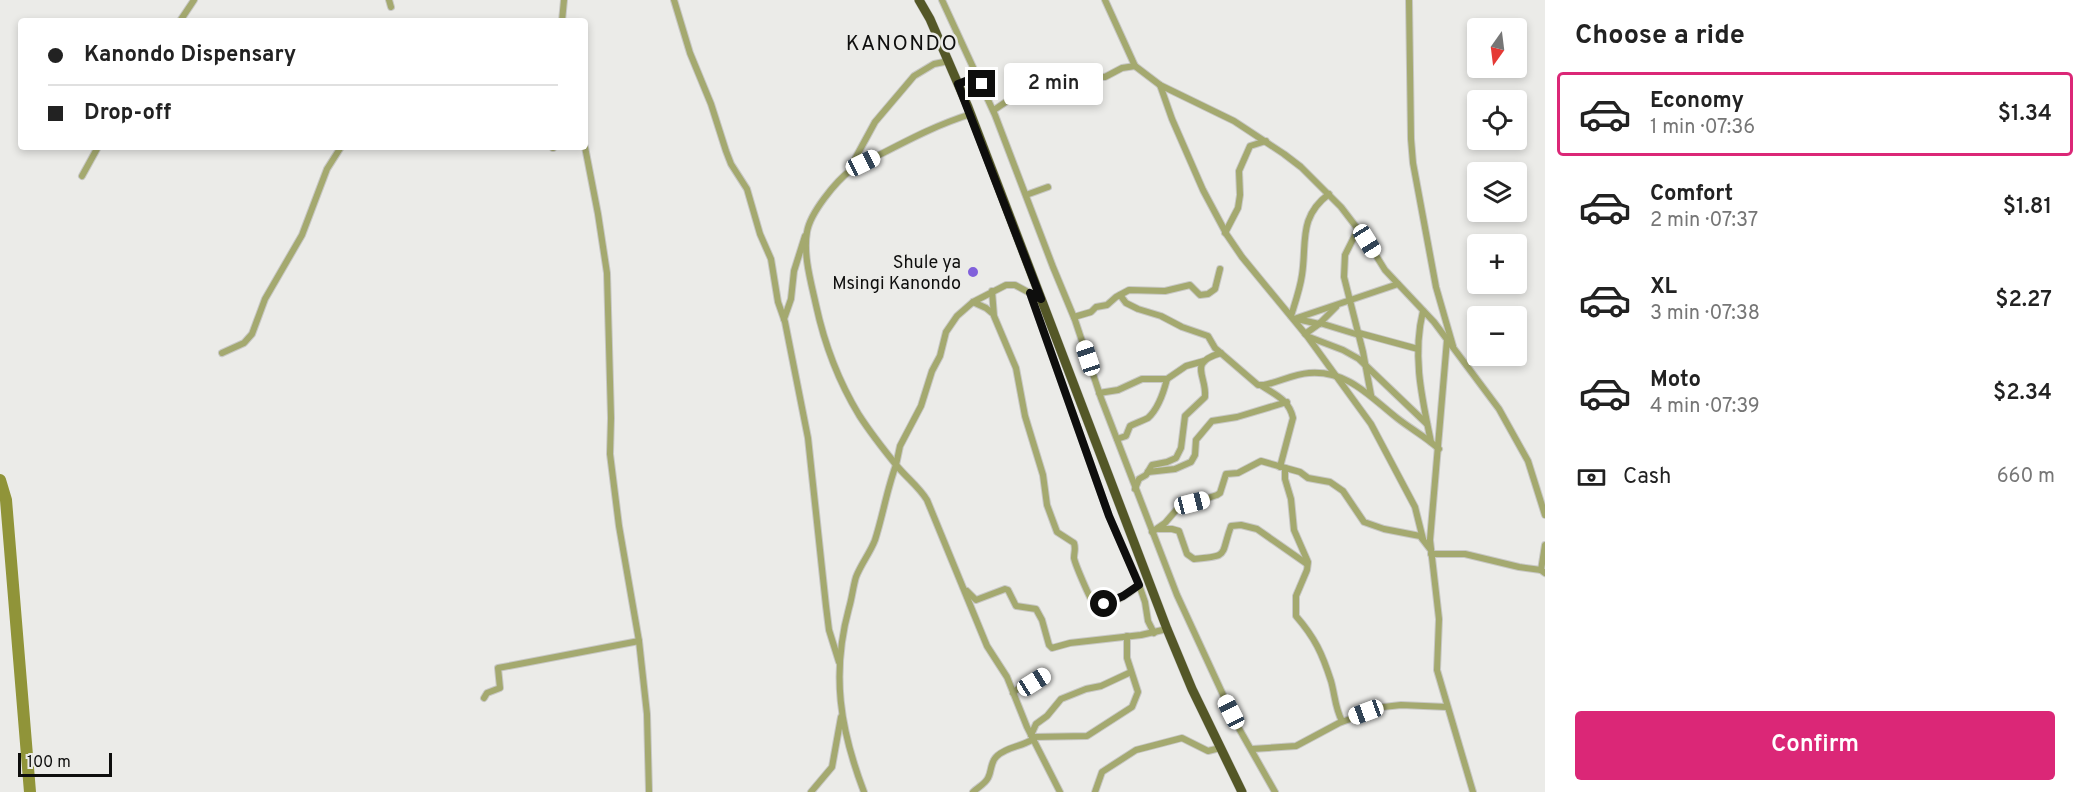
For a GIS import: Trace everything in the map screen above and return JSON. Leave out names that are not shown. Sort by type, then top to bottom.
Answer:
[{"type":"highway","points":[[919,0],[930,19],[971,114],[1167,629],[1242,792]]},
{"type":"street","points":[[182,18],[194,0]]},
{"type":"street","points":[[562,18],[564,0]]},
{"type":"street","points":[[674,0],[690,53],[711,104],[729,158],[747,189],[760,234],[771,259],[778,302],[784,319],[808,438],[827,614],[832,643],[839,662]]},
{"type":"street","points":[[942,0],[994,110],[1074,317],[1099,393],[1135,489],[1155,531],[1177,595],[1211,672],[1275,792]]},
{"type":"street","points":[[1105,0],[1135,66],[1160,85],[1234,121],[1266,141],[1301,167],[1329,194],[1358,229],[1385,270],[1447,340],[1499,409],[1528,461],[1545,515]]},
{"type":"street","points":[[1409,0],[1413,163],[1436,287],[1454,350]]},
{"type":"street","points":[[848,172],[875,122],[914,76],[934,64],[949,61]]},
{"type":"street","points":[[994,110],[1019,93],[1067,76],[1079,74],[1105,77],[1122,68],[1135,66]]},
{"type":"street","points":[[958,84],[979,76]]},
{"type":"street","points":[[1160,85],[1203,190],[1226,233],[1242,257],[1294,318],[1375,431],[1417,510],[1423,538],[1430,552]]},
{"type":"street","points":[[784,319],[791,299],[791,280],[796,262],[814,214],[840,179],[848,172],[941,123],[971,114]]},
{"type":"street","points":[[1226,233],[1238,208],[1239,171],[1244,163],[1245,153],[1250,146],[1266,141]]},
{"type":"street","points":[[82,176],[96,150]]},
{"type":"street","points":[[222,353],[244,343],[252,334],[265,299],[302,235],[327,169],[339,150]]},
{"type":"street","points":[[586,150],[607,273],[610,454],[619,526],[639,641],[647,714],[649,792]]},
{"type":"street","points":[[1026,195],[1047,187]]},
{"type":"street","points":[[1294,318],[1301,281],[1307,224],[1316,205],[1329,194]]},
{"type":"street","points":[[1358,229],[1345,255],[1343,266],[1371,395]]},
{"type":"street","points":[[807,233],[810,276],[819,318],[830,350],[860,415],[896,465],[916,484],[927,500],[987,646],[1007,677],[1032,737],[1060,792]]},
{"type":"street","points":[[1074,317],[1091,312],[1096,307],[1107,305],[1120,295],[1132,290],[1165,291],[1190,285],[1200,295],[1205,295],[1215,288],[1220,270]]},
{"type":"street","points":[[1294,318],[1349,302],[1398,284]]},
{"type":"street","points":[[811,792],[832,767],[841,713],[839,662],[842,633],[856,577],[873,544],[898,453],[921,406],[932,371],[940,356],[946,332],[957,316],[973,302],[1006,285],[1015,285],[1041,299]]},
{"type":"street","points":[[992,291],[994,316],[1016,368],[1025,416],[1042,476],[1047,505],[1057,532],[1074,543],[1075,561],[1088,596],[1094,604],[1100,605],[1123,596],[1139,585]]},
{"type":"street","points":[[1030,293],[1109,516],[1139,585],[1148,621],[1154,633]]},
{"type":"street","points":[[1120,295],[1126,303],[1138,309],[1208,336],[1213,346],[1251,380],[1290,405],[1293,418],[1282,467],[1291,498],[1294,530],[1308,565],[1296,596],[1296,616],[1309,630],[1316,643],[1342,721]]},
{"type":"street","points":[[973,302],[986,308],[994,316]]},
{"type":"street","points":[[1306,335],[1336,306]]},
{"type":"street","points":[[1423,311],[1419,332],[1419,378],[1431,442]]},
{"type":"street","points":[[1294,318],[1418,349]]},
{"type":"street","points":[[1306,335],[1348,352],[1427,424]]},
{"type":"street","points":[[1447,340],[1430,552],[1439,620],[1437,670],[1473,792]]},
{"type":"street","points":[[1099,393],[1118,390],[1142,379],[1167,379],[1186,366],[1221,353]]},
{"type":"street","points":[[1135,489],[1139,479],[1148,472],[1152,465],[1172,461],[1179,452],[1185,416],[1205,397],[1206,391],[1200,370],[1204,361]]},
{"type":"street","points":[[1261,386],[1310,373],[1334,375],[1360,387],[1439,449]]},
{"type":"street","points":[[1117,439],[1126,436],[1130,426],[1152,413],[1164,391],[1167,379]]},
{"type":"street","points":[[1148,472],[1175,469],[1191,462],[1195,451],[1195,441],[1212,421],[1237,417],[1287,402]]},
{"type":"street","points":[[1155,531],[1165,524],[1178,508],[1220,493],[1226,474],[1238,473],[1260,461],[1300,472],[1308,478],[1330,482],[1343,491],[1364,522],[1423,538]]},
{"type":"street","points":[[1155,531],[1176,529],[1188,556],[1194,559],[1221,554],[1224,551],[1231,526],[1247,526],[1266,534],[1276,544],[1308,565]]},
{"type":"street","points":[[1430,552],[1465,554],[1543,571],[1545,545]]},
{"type":"street","points":[[964,588],[976,600],[1005,589],[1008,590],[1016,606],[1034,608],[1039,612],[1049,645],[1052,648],[1076,642],[1094,642],[1167,629]]},
{"type":"street","points":[[1032,737],[1082,737],[1124,714],[1132,707],[1137,695],[1136,682],[1126,655],[1127,636]]},
{"type":"street","points":[[484,698],[487,693],[500,688],[498,668],[639,641]]},
{"type":"street","points":[[973,792],[987,780],[997,756],[1009,748],[1026,744],[1032,737],[1036,724],[1047,716],[1061,699],[1101,686],[1131,672]]},
{"type":"street","points":[[1013,693],[1016,688],[1045,676]]},
{"type":"street","points":[[1252,749],[1296,746],[1342,721],[1392,705],[1447,707]]},
{"type":"street","points":[[841,713],[864,792]]},
{"type":"street","points":[[1095,792],[1102,772],[1136,750],[1182,738],[1208,751],[1220,747]]},
{"type":"waterway","points":[[0,480],[6,500],[30,792]]},
{"type":"place","name":"Shule ya Msingi Kanondo","points":[[973,272]]},
{"type":"district","name":"KANONDO","points":[[902,43]]},
{"type":"route","points":[[982,84],[979,76],[958,84],[1041,299],[1030,293],[1109,516],[1139,585],[1131,592],[1104,604]]}]
